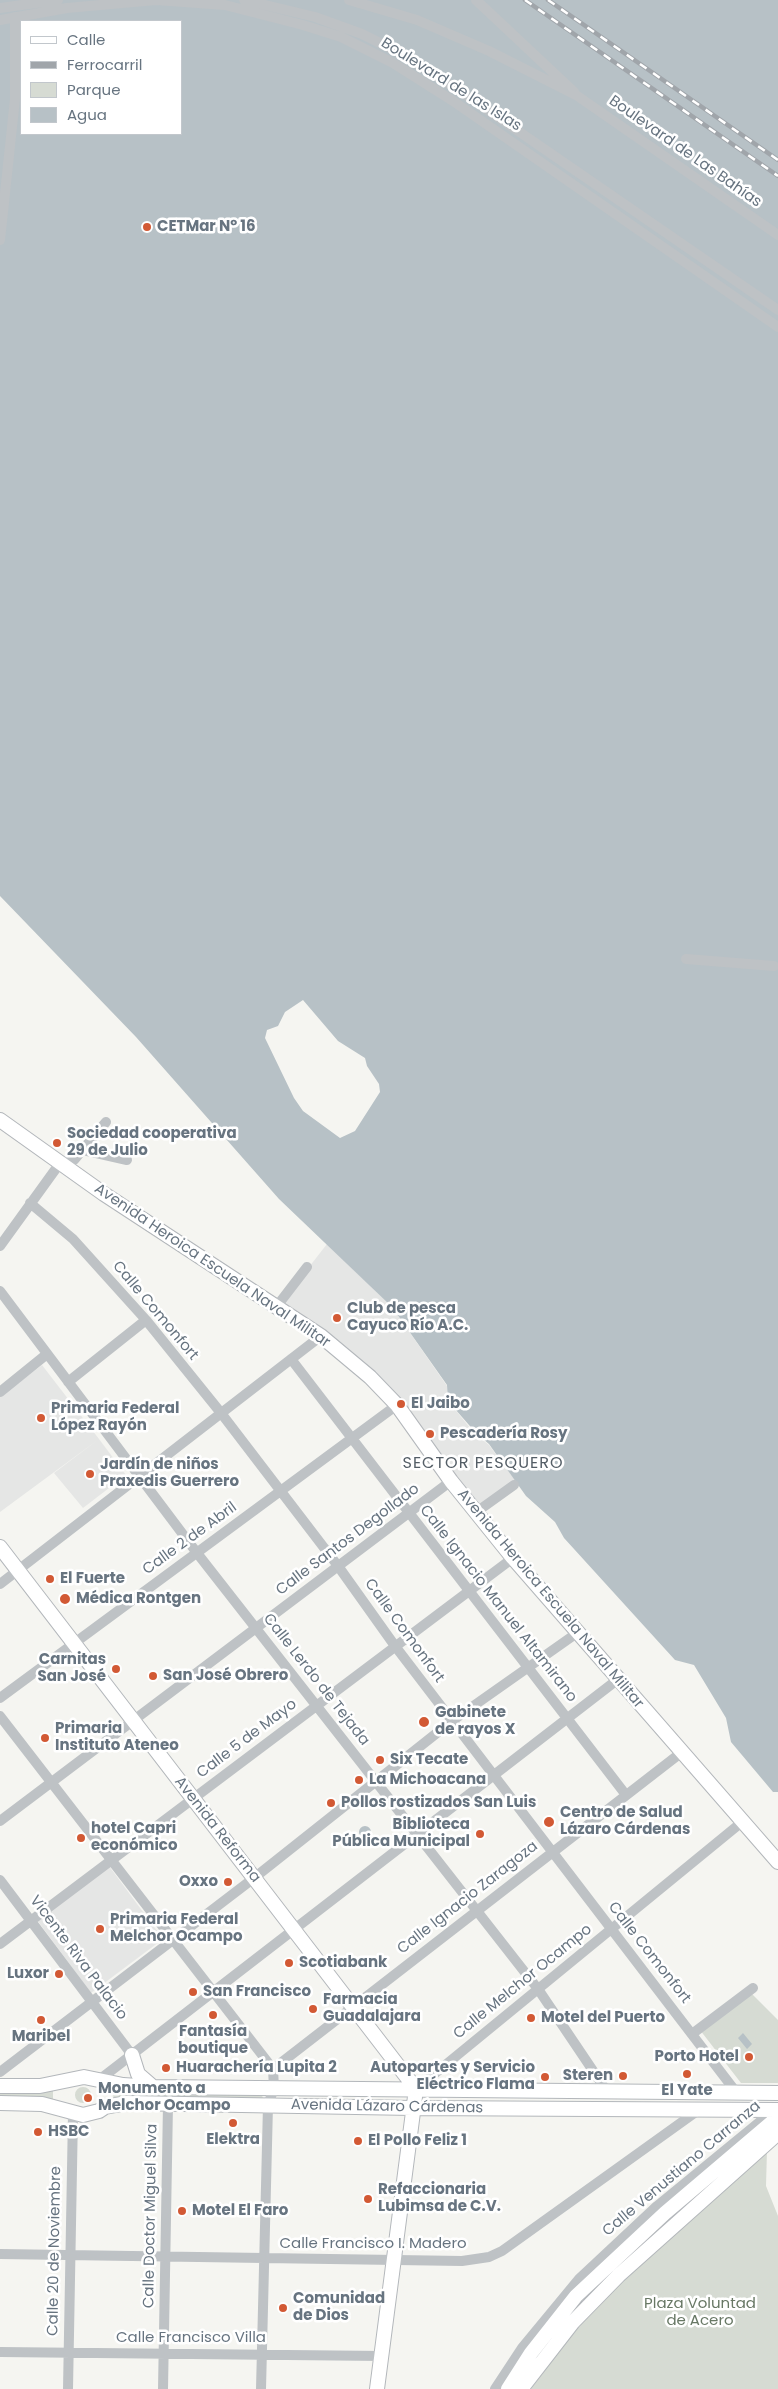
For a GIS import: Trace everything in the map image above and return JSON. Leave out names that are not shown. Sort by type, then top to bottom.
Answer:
[{"type":"main road","name":"Avenida Heroica Escuela Naval Militar","points":[[0,1120],[60,1163],[321,1336],[370,1377],[397,1405],[475,1513],[618,1680],[778,1862]]},
{"type":"main road","name":"Avenida Reforma","points":[[0,1548],[416,2089]]},
{"type":"main road","points":[[132,2055],[138,2074],[153,2087]]},
{"type":"main road","name":"Avenida Lázaro Cárdenas","points":[[0,2086],[40,2086],[84,2077],[153,2087],[778,2093]]},
{"type":"main road","points":[[99,2080],[109,2091],[109,2099],[105,2107]]},
{"type":"main road","points":[[65,2082],[59,2094],[69,2112]]},
{"type":"main road","points":[[377,2389],[416,2089]]},
{"type":"main road","points":[[623,2091],[623,2108]]},
{"type":"main road","name":"Avenida Lázaro Cárdenas","points":[[0,2103],[42,2104],[69,2112],[91,2114],[105,2107],[127,2103],[413,2108],[623,2108],[777,2112]]},
{"type":"main road","points":[[508,2389],[531,2353],[576,2296],[777,2112]]},
{"type":"main road","points":[[521,2389],[573,2322],[619,2275],[778,2133]]},
{"type":"street","points":[[0,8],[58,0]]},
{"type":"street","name":"Boulevard de las Islas","points":[[0,20],[67,8],[156,0],[224,5],[303,25],[340,37],[393,63],[453,101],[778,327]]},
{"type":"street","name":"Boulevard de las Islas","points":[[244,0],[314,18],[362,34],[400,53],[460,91],[778,310]]},
{"type":"street","name":"Boulevard de Las Bahías","points":[[349,0],[417,20],[489,51],[576,94]]},
{"type":"street","name":"Boulevard de Las Bahías","points":[[476,0],[576,94],[778,235]]},
{"type":"street","points":[[0,240],[15,99],[15,16]]},
{"type":"street","points":[[453,101],[460,91]]},
{"type":"street","points":[[686,959],[774,966]]},
{"type":"street","points":[[0,1246],[60,1163],[74,1160],[106,1122]]},
{"type":"street","points":[[83,1150],[127,1160]]},
{"type":"street","name":"Calle Comonfort","points":[[30,1203],[73,1239],[146,1320],[221,1413],[279,1492],[338,1566],[395,1646],[736,2092]]},
{"type":"street","points":[[277,1306],[307,1267]]},
{"type":"street","name":"Calle Lerdo de Tejada","points":[[0,1291],[197,1553],[538,1989],[606,2090]]},
{"type":"street","points":[[68,1382],[146,1320]]},
{"type":"street","points":[[0,1584],[321,1336]]},
{"type":"street","points":[[0,1392],[47,1354]]},
{"type":"street","name":"Calle Ignacio Manuel Altamirano","points":[[291,1359],[626,1795]]},
{"type":"street","name":"Calle 2 de Abril","points":[[0,1698],[397,1405]]},
{"type":"street","name":"Calle Santos Degollado","points":[[0,1820],[451,1482]]},
{"type":"street","points":[[475,1513],[514,1485]]},
{"type":"street","name":"Calle 5 de Mayo","points":[[0,1944],[513,1558]]},
{"type":"street","points":[[0,2072],[254,1878],[452,1721],[578,1633]]},
{"type":"street","points":[[99,2080],[618,1680]]},
{"type":"street","points":[[0,1716],[273,2069],[274,2088],[268,2105],[261,2389]]},
{"type":"street","name":"Calle Ignacio Zaragoza","points":[[273,2069],[682,1752]]},
{"type":"street","name":"Calle Melchor Ocampo","points":[[416,2089],[742,1822]]},
{"type":"street","name":"Vicente Riva Palacio","points":[[0,1880],[132,2055]]},
{"type":"street","points":[[692,2034],[753,1988]]},
{"type":"street","name":"Calle Doctor Miguel Silva","points":[[163,2389],[168,2104]]},
{"type":"street","name":"Calle Francisco I. Madero","points":[[0,2254],[165,2255],[264,2259],[462,2260],[489,2257],[502,2250],[700,2110]]},
{"type":"street","name":"Calle 20 de Noviembre","points":[[68,2389],[70,2254],[69,2112]]},
{"type":"street","name":"Calle Venustiano Carranza","points":[[496,2389],[522,2348],[579,2279],[657,2206],[777,2112]]},
{"type":"street","name":"Calle Francisco Villa","points":[[0,2352],[262,2353],[382,2356]]},
{"type":"shaded area","points":[[327,1244],[392,1307],[447,1386],[448,1401],[475,1434],[489,1445],[516,1481],[479,1509],[399,1404],[333,1336],[281,1303]]},
{"type":"shaded area","name":"Primaria Federal López Rayón","points":[[42,1365],[99,1439],[0,1512],[0,1397]]},
{"type":"shaded area","name":"Jardín de niños Praxedis Guerrero","points":[[99,1439],[126,1475],[83,1508],[54,1473]]},
{"type":"shaded area","name":"Primaria Federal Melchor Ocampo","points":[[109,1866],[163,1939],[91,1993],[37,1920]]},
{"type":"green space","name":"Porto Hotel","points":[[751,1993],[778,2020],[778,2083],[741,2083],[700,2030]]},
{"type":"green space","points":[[83,2087],[91,2095],[83,2103],[75,2095]]},
{"type":"green space","points":[[53,2088],[53,2101],[39,2097],[0,2097],[0,2092]]},
{"type":"green space","points":[[114,2088],[127,2093],[259,2094],[263,2097],[261,2100],[113,2102]]},
{"type":"green space","name":"Plaza Voluntad de Acero","points":[[767,2150],[766,2186],[778,2216],[778,2389],[531,2389],[557,2353],[609,2291]]},
{"type":"water","points":[[0,0],[778,0],[778,1792],[773,1792],[731,1742],[726,1718],[694,1665],[675,1660],[564,1538],[555,1522],[526,1496],[489,1444],[476,1433],[448,1401],[447,1385],[392,1307],[279,1199],[136,1037],[0,896]],"holes":[[[303,1000],[338,1041],[365,1058],[367,1066],[379,1084],[380,1092],[355,1131],[340,1138],[303,1111],[294,1098],[265,1038],[267,1030],[278,1026],[285,1012]]]},
{"type":"water","points":[[367,1826],[370,1827],[370,1837],[363,1838],[360,1837],[359,1830],[360,1827]]},
{"type":"water","points":[[743,2033],[752,2044],[747,2049],[738,2038]]},
{"type":"railway","points":[[525,0],[778,176]]},
{"type":"railway","points":[[548,0],[778,160]]},
{"type":"place","name":"CETMar N° 16","points":[[147,227]]},
{"type":"place","name":"Sociedad cooperativa 29 de Julio","points":[[57,1143]]},
{"type":"place","name":"Club de pesca Cayuco Río A.C.","points":[[337,1318]]},
{"type":"place","name":"El Jaibo","points":[[401,1404]]},
{"type":"place","name":"Primaria Federal López Rayón","points":[[41,1418]]},
{"type":"place","name":"Pescadería Rosy","points":[[430,1434]]},
{"type":"place","name":"Jardín de niños Praxedis Guerrero","points":[[90,1474]]},
{"type":"place","name":"El Fuerte","points":[[50,1579]]},
{"type":"place","name":"Médica Rontgen","points":[[65,1599]]},
{"type":"place","name":"Carnitas San José","points":[[116,1669]]},
{"type":"place","name":"San José Obrero","points":[[153,1676]]},
{"type":"place","name":"Gabinete de rayos X","points":[[424,1722]]},
{"type":"place","name":"Primaria Instituto Ateneo","points":[[45,1738]]},
{"type":"place","name":"Six Tecate","points":[[380,1760]]},
{"type":"place","name":"La Michoacana","points":[[359,1780]]},
{"type":"place","name":"Pollos rostizados San Luis","points":[[331,1803]]},
{"type":"place","name":"Centro de Salud Lázaro Cárdenas","points":[[549,1822]]},
{"type":"place","name":"Biblioteca Pública Municipal","points":[[480,1834]]},
{"type":"place","name":"hotel Capri económico","points":[[81,1838]]},
{"type":"place","name":"Oxxo","points":[[228,1882]]},
{"type":"place","name":"Primaria Federal Melchor Ocampo","points":[[100,1929]]},
{"type":"place","name":"Scotiabank","points":[[289,1963]]},
{"type":"place","name":"Luxor","points":[[59,1974]]},
{"type":"place","name":"San Francisco","points":[[193,1992]]},
{"type":"place","name":"Farmacia Guadalajara","points":[[313,2009]]},
{"type":"place","name":"Fantasía boutique","points":[[213,2015]]},
{"type":"place","name":"Motel del Puerto","points":[[531,2018]]},
{"type":"place","name":"Maribel","points":[[41,2020]]},
{"type":"place","name":"Porto Hotel","points":[[749,2057]]},
{"type":"place","name":"Huarachería Lupita 2","points":[[166,2068]]},
{"type":"place","name":"El Yate","points":[[687,2074]]},
{"type":"place","name":"Steren","points":[[623,2076]]},
{"type":"place","name":"Autopartes y Servicio Eléctrico Flama","points":[[545,2077]]},
{"type":"place","name":"Monumento a Melchor Ocampo","points":[[88,2098]]},
{"type":"place","name":"Elektra","points":[[233,2123]]},
{"type":"place","name":"HSBC","points":[[38,2132]]},
{"type":"place","name":"El Pollo Feliz 1","points":[[358,2141]]},
{"type":"place","name":"Refaccionaria Lubimsa de C.V.","points":[[368,2199]]},
{"type":"place","name":"Motel El Faro","points":[[182,2211]]},
{"type":"place","name":"Comunidad de Dios","points":[[283,2308]]},
{"type":"district","name":"SECTOR PESQUERO","points":[[483,1464]]}]
